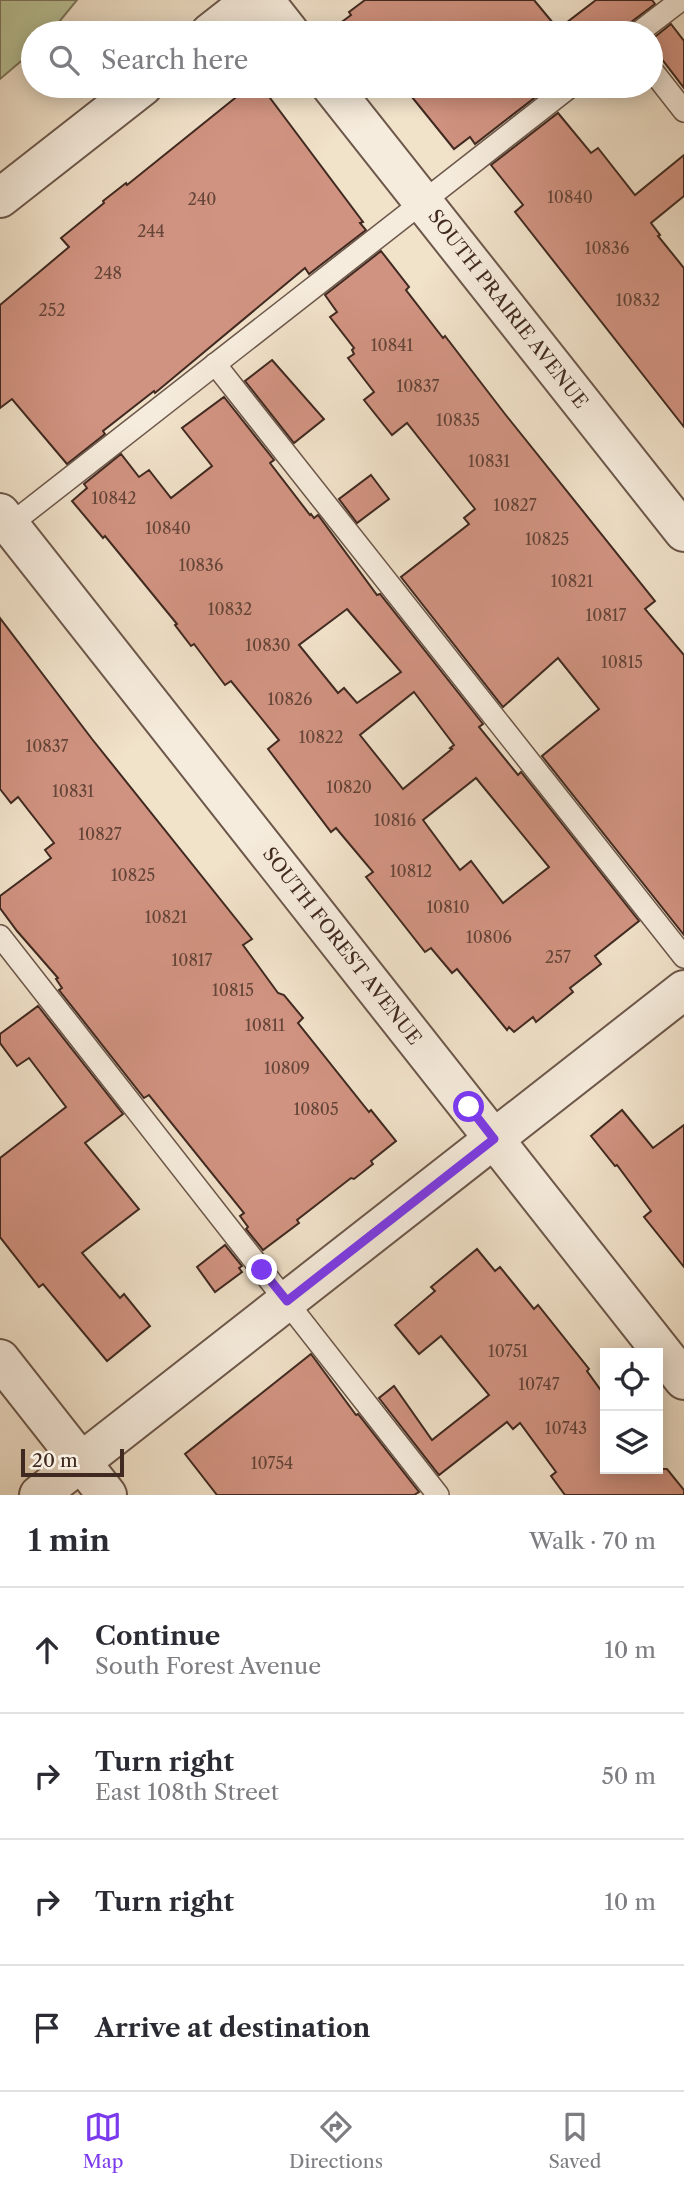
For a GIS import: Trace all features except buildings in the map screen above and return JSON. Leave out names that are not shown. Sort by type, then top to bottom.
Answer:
[{"type":"street","points":[[225,21],[252,0]]},
{"type":"street","points":[[264,0],[281,21]]},
{"type":"street","points":[[0,198],[128,98]]},
{"type":"street","name":"SOUTH PRAIRIE AVENUE","points":[[341,98],[684,532]]},
{"type":"street","name":"SOUTH FOREST AVENUE","points":[[3,524],[684,1380]]},
{"type":"street","points":[[39,1495],[684,990]]},
{"type":"street","points":[[0,1359],[107,1495]]},
{"type":"lane","points":[[654,21],[681,0]]},
{"type":"lane","points":[[663,84],[684,111]]},
{"type":"lane","points":[[3,524],[215,364],[556,98]]},
{"type":"lane","points":[[215,364],[684,957]]},
{"type":"lane","points":[[0,936],[438,1495]]},
{"type":"green space","points":[[0,0],[77,0],[60,21],[21,21],[21,61],[0,79]]},
{"type":"route","points":[[262,1270],[287,1301],[459,1167],[494,1139],[469,1107]]}]
